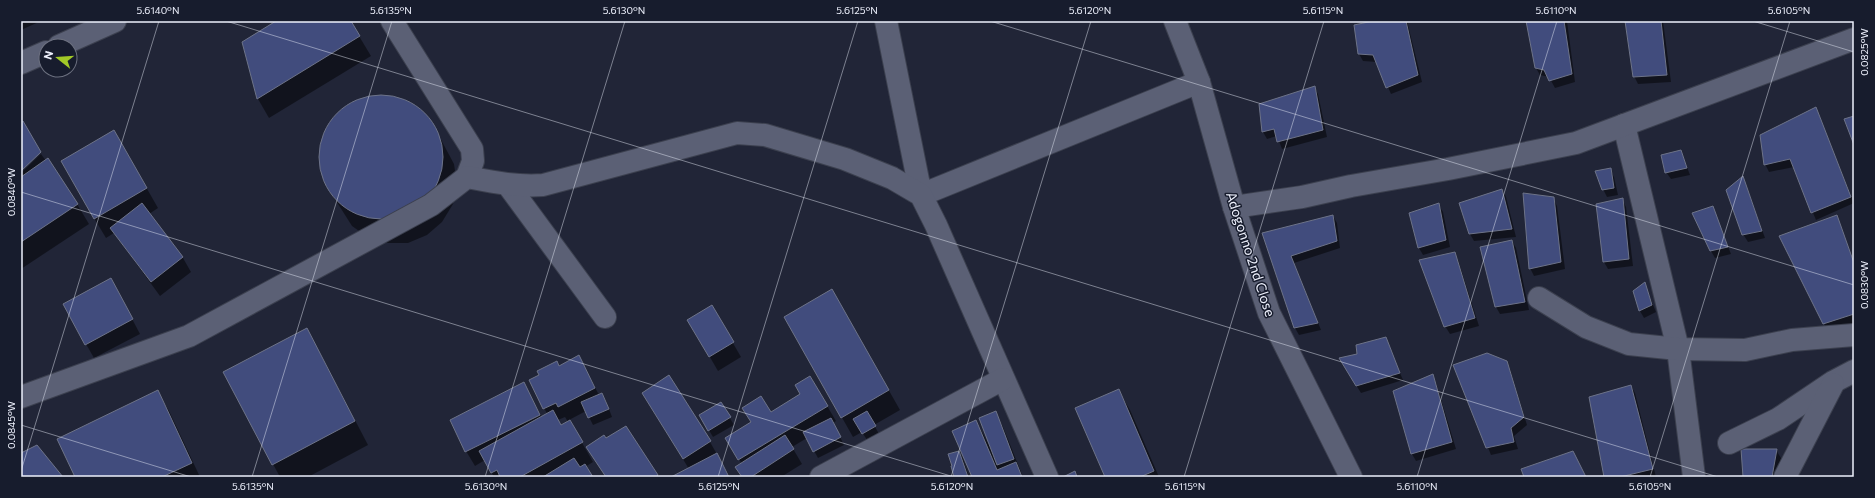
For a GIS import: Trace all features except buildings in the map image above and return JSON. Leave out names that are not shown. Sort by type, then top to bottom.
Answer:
[{"type":"street","points":[[77,38],[115,21]]},
{"type":"street","points":[[21,397],[189,336],[431,205],[468,177],[473,161],[472,150],[392,21]]},
{"type":"street","points":[[886,21],[921,195],[936,225],[1047,477]]},
{"type":"street","name":"Adogonno 2nd Close","points":[[1175,21],[1199,82],[1234,207],[1269,313],[1351,477]]},
{"type":"street","points":[[1234,207],[1302,197],[1351,186],[1448,169],[1569,144],[1624,126],[1854,39]]},
{"type":"street","points":[[21,63],[38,56]]},
{"type":"street","points":[[921,195],[1199,82]]},
{"type":"street","points":[[1624,126],[1678,349],[1694,477]]},
{"type":"street","points":[[468,177],[508,185],[526,186],[542,184],[737,133],[765,135],[845,159],[892,178],[921,195]]},
{"type":"street","points":[[508,185],[605,318]]},
{"type":"street","points":[[1539,298],[1586,327],[1629,344],[1678,349],[1745,350],[1792,340],[1854,335]]},
{"type":"street","points":[[1729,443],[1778,419],[1833,382],[1854,371]]},
{"type":"street","points":[[821,477],[1003,379]]},
{"type":"street","points":[[1785,477],[1833,382]]}]
